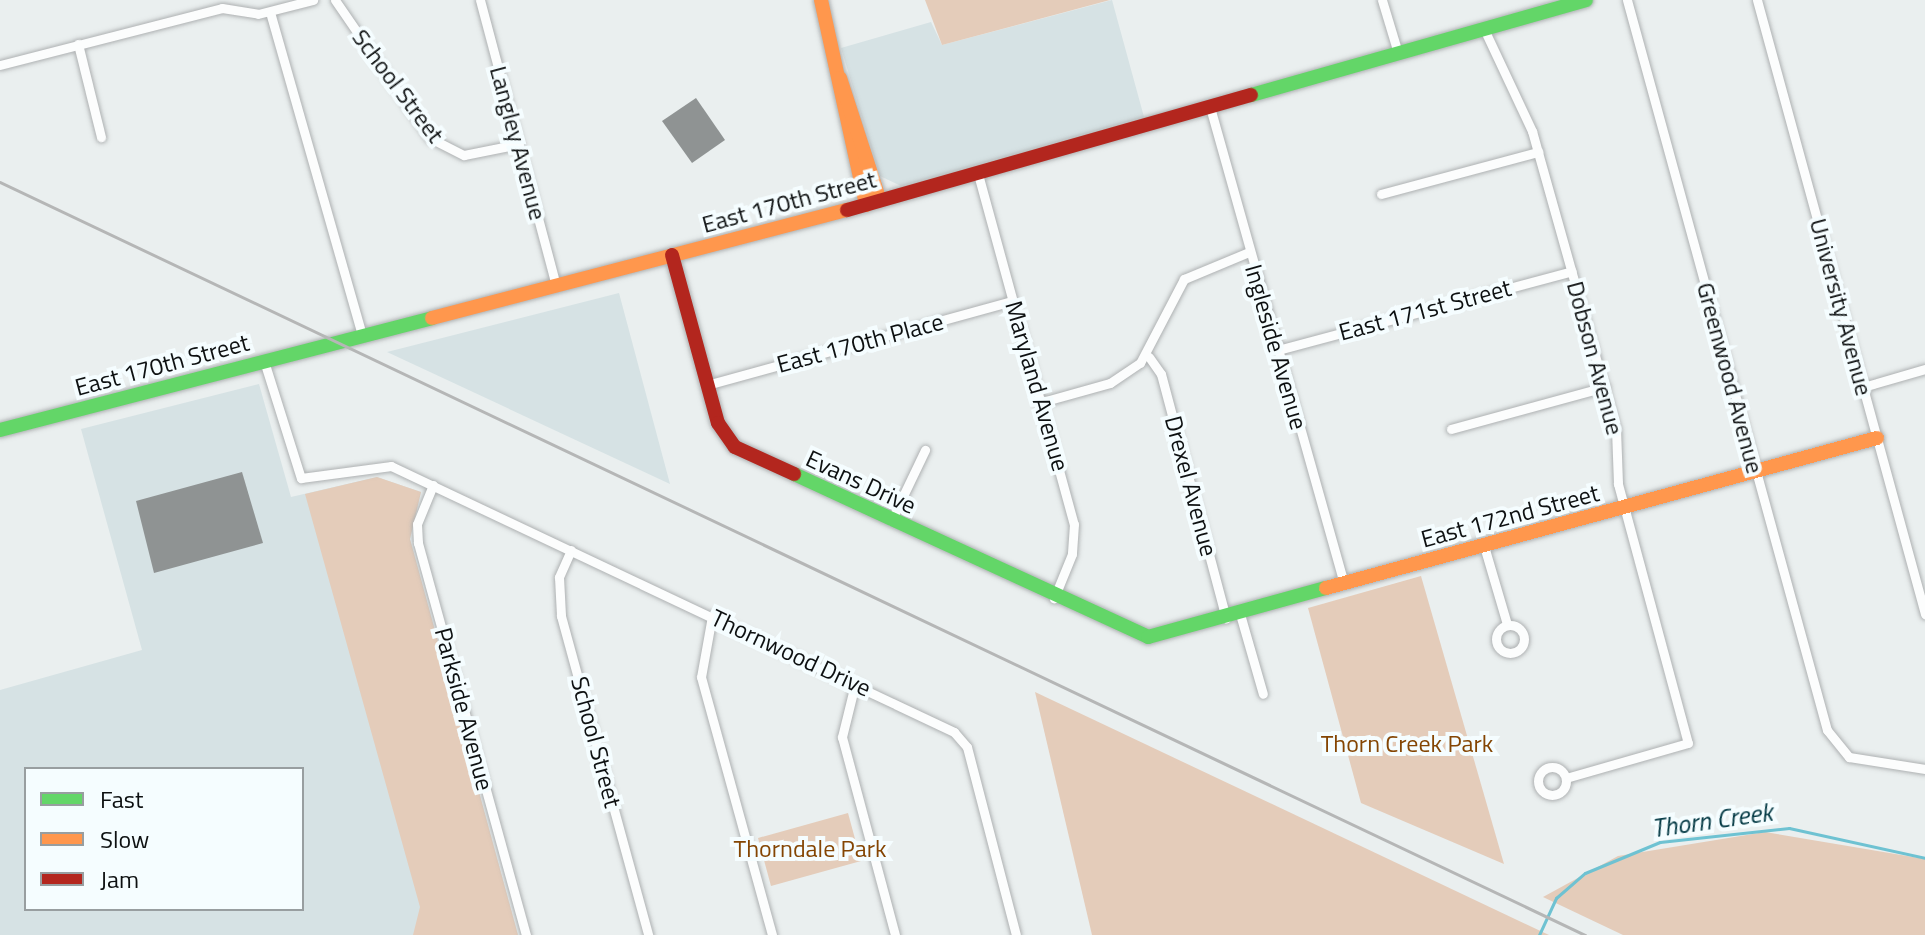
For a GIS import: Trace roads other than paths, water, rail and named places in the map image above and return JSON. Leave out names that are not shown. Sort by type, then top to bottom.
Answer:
[{"type":"street","points":[[201,0],[204,12]]},
{"type":"street","points":[[0,65],[204,12],[270,12],[313,0]]},
{"type":"street","name":"School Street","points":[[335,0],[430,138],[464,155],[519,144]]},
{"type":"street","name":"Langley Avenue","points":[[480,0],[556,285]]},
{"type":"street","points":[[1382,0],[1398,53]]},
{"type":"street","name":"East 170th Street","points":[[0,430],[873,203],[1586,0]]},
{"type":"street","name":"Greenwood Avenue","points":[[1627,0],[1827,730],[1839,752],[1925,769]]},
{"type":"street","name":"University Avenue","points":[[1757,0],[1925,614]]},
{"type":"street","points":[[820,1],[873,203]]},
{"type":"street","points":[[270,12],[362,336]]},
{"type":"street","name":"Dobson Avenue","points":[[1484,29],[1538,152],[1605,387],[1625,507],[1688,743],[1566,778]]},
{"type":"street","points":[[78,44],[101,137]]},
{"type":"street","name":"Ingleside Avenue","points":[[1210,107],[1344,585]]},
{"type":"street","points":[[1381,194],[1538,152]]},
{"type":"street","name":"Maryland Avenue","points":[[978,174],[1042,402],[1075,534],[1054,598]]},
{"type":"street","points":[[1042,402],[1110,383],[1149,357],[1184,279],[1249,252]]},
{"type":"street","name":"Evans Drive","points":[[672,255],[721,430],[735,447],[1054,598],[1155,637]]},
{"type":"street","name":"East 171st Street","points":[[1278,350],[1572,271]]},
{"type":"street","name":"East 170th Place","points":[[707,385],[1013,301]]},
{"type":"street","name":"Drexel Avenue","points":[[1149,357],[1161,374],[1233,616],[1263,694]]},
{"type":"street","points":[[264,361],[297,474],[315,480],[383,465],[433,485]]},
{"type":"street","points":[[1863,387],[1925,369]]},
{"type":"street","points":[[1451,429],[1605,387]]},
{"type":"street","name":"East 172nd Street","points":[[1155,637],[1877,438]]},
{"type":"street","points":[[891,521],[925,450]]},
{"type":"street","name":"Thornwood Drive","points":[[433,485],[855,684],[964,742],[1016,935]]},
{"type":"street","name":"Parkside Avenue","points":[[433,485],[417,524],[418,543],[526,935]]},
{"type":"street","points":[[1484,546],[1507,624]]},
{"type":"street","name":"School Street","points":[[571,550],[559,577],[561,616],[648,935]]},
{"type":"street","points":[[712,616],[701,677],[772,935]]},
{"type":"street","points":[[855,684],[842,737],[895,935]]},
{"type":"waterway","name":"Thorn Creek","points":[[1539,935],[1556,898],[1585,873],[1660,842],[1789,828],[1925,858]]},
{"type":"railway","points":[[0,182],[1585,935]]},
{"type":"park label","name":"Thorn Creek Park","points":[[1407,744]]},
{"type":"park label","name":"Thorndale Park","points":[[810,849]]}]
